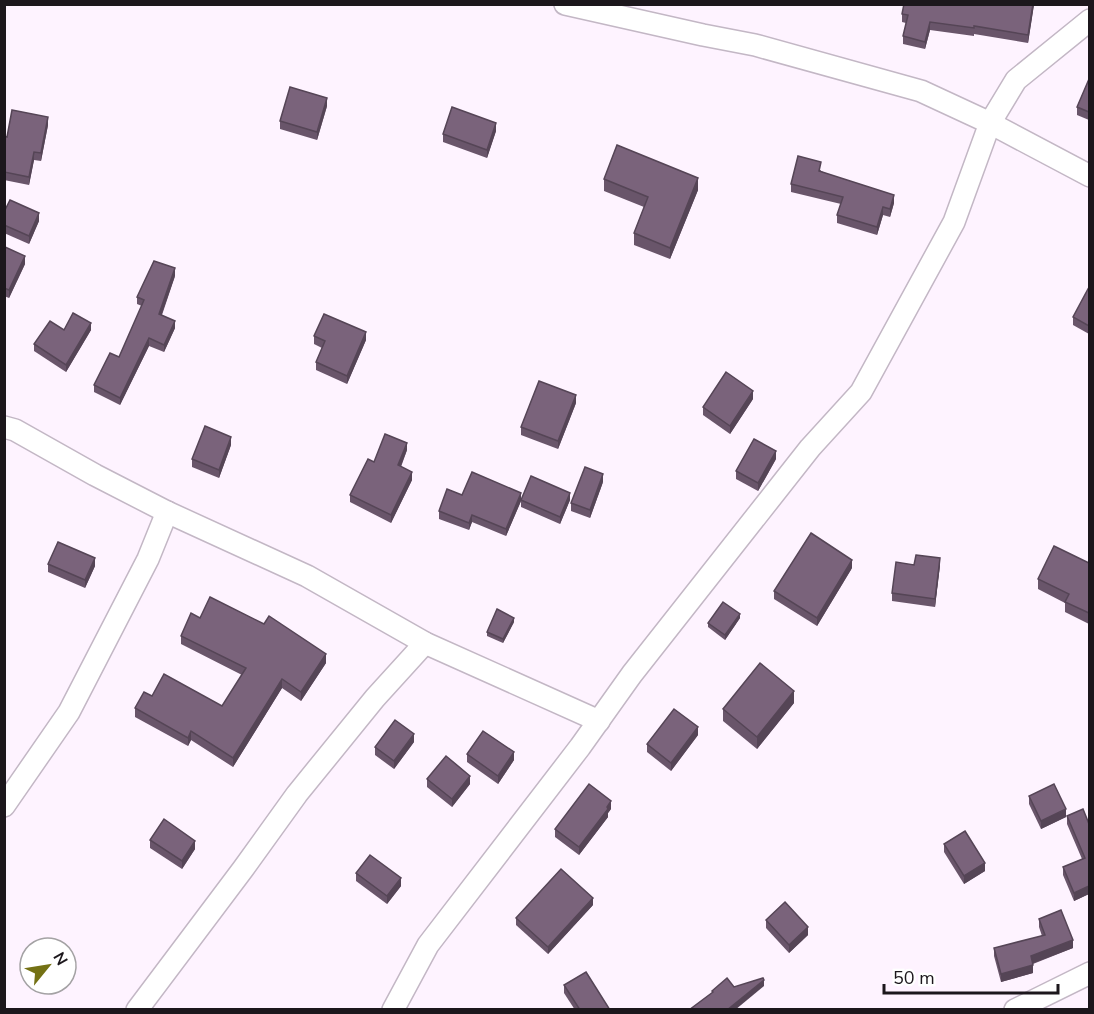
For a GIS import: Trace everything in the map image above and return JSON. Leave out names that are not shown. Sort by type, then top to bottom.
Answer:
[{"type":"street","points":[[565,4],[755,45],[921,91],[990,123],[1089,176]]},
{"type":"street","points":[[393,1010],[428,945],[599,721],[632,674],[810,448],[861,392],[954,222],[990,123],[1017,80],[1089,20]]},
{"type":"street","points":[[4,427],[15,430],[167,512],[307,576],[425,643],[599,721]]},
{"type":"street","points":[[4,806],[69,712],[148,559],[167,512]]},
{"type":"street","points":[[137,1010],[297,794],[375,698],[425,643]]},
{"type":"street","points":[[1015,1010],[1089,974]]},
{"type":"building","points":[[904,4],[1033,4],[1028,35],[974,26],[974,28],[930,22],[925,42],[903,36],[908,15],[902,14]]},
{"type":"building","points":[[1089,79],[1089,112],[1077,107]]},
{"type":"building","points":[[290,87],[327,98],[317,132],[280,121]]},
{"type":"building","points":[[452,107],[496,123],[487,150],[443,134]]},
{"type":"building","points":[[12,110],[48,117],[41,153],[34,152],[29,177],[4,172],[4,136],[7,137]]},
{"type":"building","points":[[617,145],[698,178],[670,248],[634,233],[648,197],[604,179]]},
{"type":"building","points":[[798,156],[821,162],[819,171],[894,195],[890,209],[883,207],[877,227],[837,215],[843,197],[791,184]]},
{"type":"building","points":[[10,200],[39,213],[29,236],[4,225],[4,212]]},
{"type":"building","points":[[5,247],[25,256],[9,290],[4,288]]},
{"type":"building","points":[[154,261],[175,268],[159,314],[175,321],[164,345],[149,338],[120,398],[94,385],[110,353],[119,357],[144,300],[137,297]]},
{"type":"building","points":[[1089,290],[1089,326],[1073,317]]},
{"type":"building","points":[[73,313],[91,323],[66,365],[34,344],[50,321],[64,330]]},
{"type":"building","points":[[324,314],[366,332],[347,376],[316,362],[325,341],[314,336]]},
{"type":"building","points":[[726,372],[753,391],[730,426],[703,407]]},
{"type":"building","points":[[539,381],[576,395],[558,441],[521,427]]},
{"type":"building","points":[[205,426],[231,437],[219,470],[192,459]]},
{"type":"building","points":[[385,434],[407,443],[398,465],[412,472],[391,515],[350,495],[368,459],[374,462]]},
{"type":"building","points":[[754,439],[776,451],[758,483],[736,471]]},
{"type":"building","points":[[585,467],[603,474],[590,510],[571,503]]},
{"type":"building","points":[[472,472],[521,493],[506,529],[472,515],[469,523],[439,511],[447,489],[462,495]]},
{"type":"building","points":[[531,476],[570,493],[560,517],[521,500]]},
{"type":"building","points":[[811,533],[852,560],[817,618],[774,591]]},
{"type":"building","points":[[58,542],[95,558],[85,580],[48,564]]},
{"type":"building","points":[[1054,546],[1089,563],[1089,613],[1065,602],[1069,594],[1038,579]]},
{"type":"building","points":[[916,555],[940,558],[935,599],[892,593],[896,562],[914,565]]},
{"type":"building","points":[[210,597],[264,624],[269,616],[326,654],[301,692],[282,679],[233,758],[191,731],[188,738],[135,708],[144,692],[152,696],[164,674],[222,706],[246,668],[181,636],[191,613],[200,618]]},
{"type":"building","points":[[723,602],[740,614],[725,635],[708,623]]},
{"type":"building","points":[[497,609],[514,618],[503,639],[487,632]]},
{"type":"building","points":[[760,663],[794,691],[757,737],[723,709]]},
{"type":"building","points":[[674,709],[698,727],[671,763],[647,744]]},
{"type":"building","points":[[395,720],[414,734],[394,761],[375,747]]},
{"type":"building","points":[[483,731],[514,752],[498,776],[467,754]]},
{"type":"building","points":[[446,756],[470,776],[452,799],[427,779]]},
{"type":"building","points":[[589,784],[611,801],[608,809],[579,847],[555,829]]},
{"type":"building","points":[[1054,784],[1066,809],[1041,821],[1029,796]]},
{"type":"building","points":[[1083,809],[1089,824],[1089,886],[1074,893],[1063,867],[1085,858],[1067,816]]},
{"type":"building","points":[[164,819],[195,841],[182,861],[150,840]]},
{"type":"building","points":[[965,831],[985,863],[964,876],[944,844]]},
{"type":"building","points":[[370,855],[401,878],[387,896],[356,873]]},
{"type":"building","points":[[561,869],[593,898],[548,947],[516,918]]},
{"type":"building","points":[[785,902],[808,927],[789,945],[766,920]]},
{"type":"building","points":[[1061,910],[1073,940],[1031,956],[1033,965],[1001,974],[994,948],[1045,935],[1039,919]]},
{"type":"building","points":[[586,972],[610,1010],[580,1010],[564,985]]},
{"type":"building","points":[[727,978],[734,987],[763,978],[764,980],[727,1010],[689,1010],[713,992]]}]
